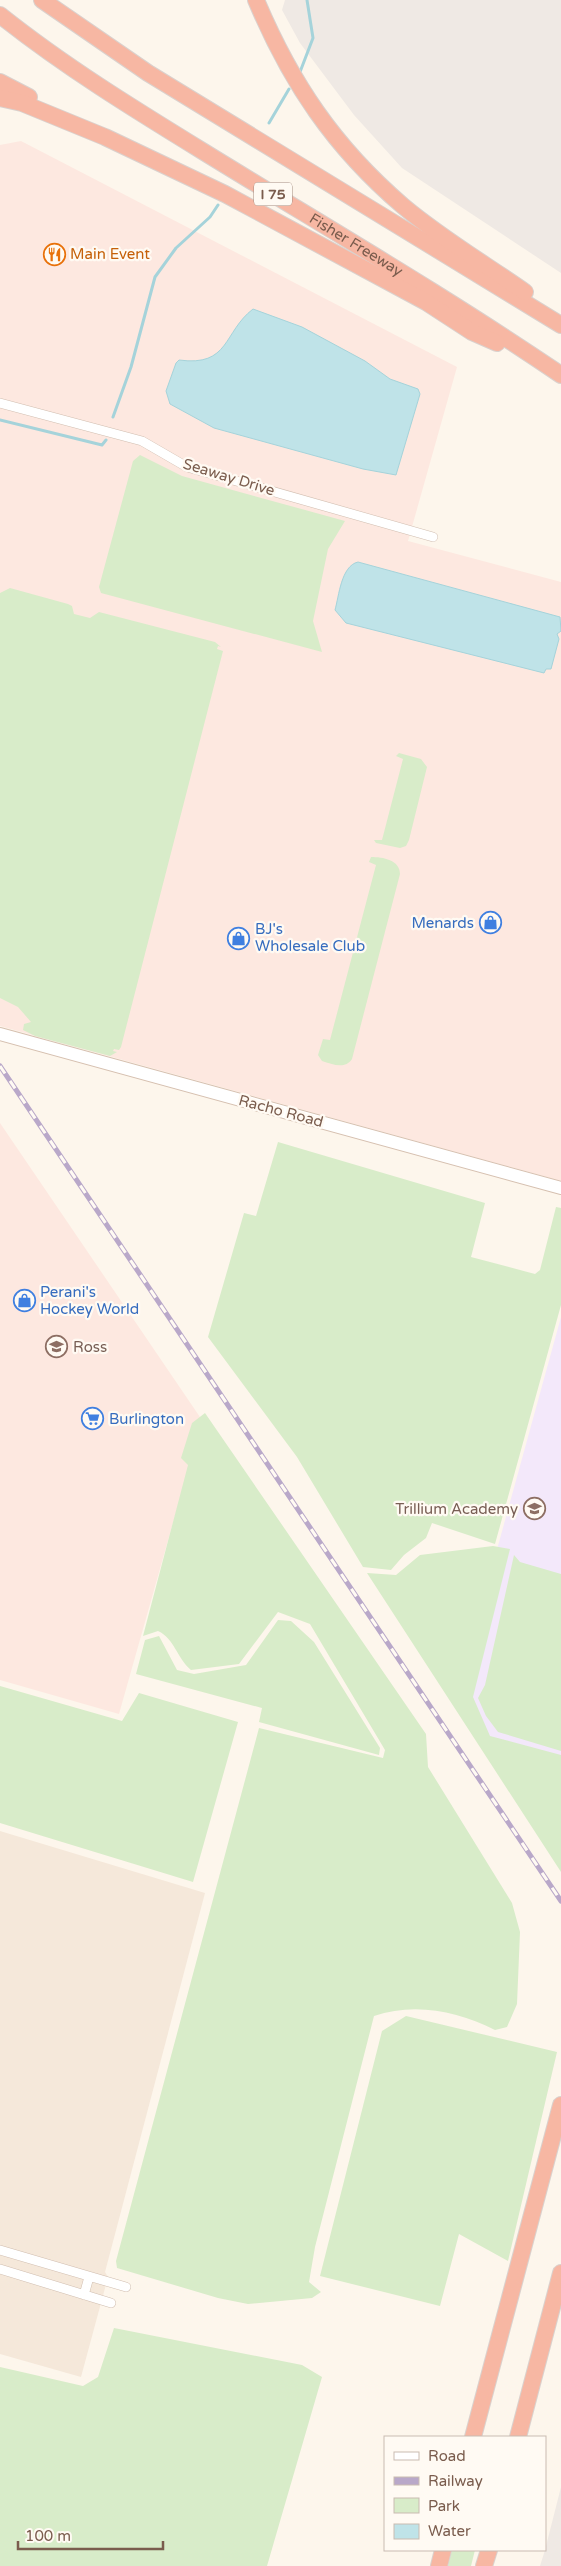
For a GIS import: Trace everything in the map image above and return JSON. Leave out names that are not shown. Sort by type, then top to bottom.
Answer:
[{"type":"highway","name":"I 75","points":[[42,0],[156,78],[561,325]]},
{"type":"highway","points":[[256,0],[286,64],[308,102],[358,163],[417,217],[561,318]]},
{"type":"highway","name":"Fisher Freeway","points":[[0,15],[38,45],[132,108],[391,265],[555,371]]},
{"type":"highway","points":[[0,82],[105,137],[225,194],[426,302],[472,332],[555,371]]},
{"type":"highway","points":[[0,98],[22,103],[105,137]]},
{"type":"highway","points":[[473,2436],[561,2105]]},
{"type":"highway","points":[[518,2436],[561,2273]]},
{"type":"highway","points":[[439,2566],[443,2551]]},
{"type":"highway","points":[[484,2566],[489,2551]]},
{"type":"street","name":"Seaway Drive","points":[[0,403],[142,441],[186,467],[433,537]]},
{"type":"street","name":"Racho Road","points":[[0,1034],[561,1188]]},
{"type":"street","points":[[0,2250],[126,2288]]},
{"type":"street","points":[[15,2273],[20,2256]]},
{"type":"street","points":[[0,2269],[111,2303]]},
{"type":"street","points":[[84,2295],[89,2276]]},
{"type":"shaded area","points":[[285,0],[561,0],[561,273],[402,168],[354,115],[300,43],[282,10]]},
{"type":"shaded area","points":[[21,141],[457,367],[408,541],[561,582],[561,1181],[0,1026],[0,145]]},
{"type":"shaded area","points":[[0,1123],[202,1420],[119,1714],[0,1680]]},
{"type":"shaded area","name":"Trillium Academy","points":[[561,1317],[561,1766],[481,1744],[455,1702]]},
{"type":"shaded area","points":[[0,1831],[205,1893],[105,2272],[108,2277],[81,2377],[0,2354]]},
{"type":"shaded area","points":[[561,2487],[561,2566],[540,2566]]},
{"type":"green space","points":[[140,455],[182,476],[345,521],[328,549],[313,621],[322,652],[101,593],[99,587],[133,461]]},
{"type":"green space","points":[[10,588],[68,604],[72,606],[74,614],[90,618],[99,612],[215,642],[221,647],[218,646],[217,649],[223,651],[121,1047],[119,1050],[114,1049],[113,1051],[117,1052],[110,1056],[35,1036],[23,1030],[24,1024],[31,1022],[18,1007],[0,998],[0,593]]},
{"type":"green space","points":[[399,753],[421,759],[427,767],[409,840],[406,846],[400,848],[376,843],[374,840],[382,840],[403,759],[396,756]]},
{"type":"green space","points":[[371,857],[394,862],[400,874],[352,1059],[346,1064],[334,1065],[322,1061],[318,1055],[323,1039],[330,1040],[376,865],[369,862]]},
{"type":"green space","points":[[278,1142],[485,1203],[471,1257],[535,1274],[540,1270],[556,1207],[561,1208],[561,1305],[495,1544],[432,1523],[426,1538],[404,1555],[391,1570],[363,1567],[297,1457],[208,1337],[244,1213],[256,1216]]},
{"type":"green space","points":[[205,1413],[426,1734],[428,1767],[512,1903],[520,1932],[517,2004],[507,2027],[495,2030],[466,2018],[420,2009],[389,2012],[374,2016],[315,2247],[309,2282],[321,2292],[312,2298],[248,2304],[218,2298],[117,2268],[116,2261],[259,1728],[383,1758],[385,1750],[310,1624],[278,1612],[239,1664],[191,1670],[164,1634],[158,1631],[143,1636],[188,1465],[181,1458],[192,1423]]},
{"type":"green space","points":[[493,1546],[510,1549],[473,1697],[490,1736],[561,1755],[561,1872],[367,1573],[396,1575],[420,1555]]},
{"type":"green space","points":[[514,1555],[520,1562],[561,1574],[561,1751],[498,1732],[486,1716],[478,1698],[485,1685]]},
{"type":"green space","points":[[278,1620],[291,1621],[314,1642],[380,1748],[379,1755],[259,1722],[262,1708],[136,1674],[145,1640],[159,1636],[177,1670],[194,1674],[246,1665]]},
{"type":"green space","points":[[0,1686],[122,1721],[139,1693],[238,1722],[193,1882],[0,1823]]},
{"type":"green space","points":[[406,2016],[557,2052],[508,2261],[459,2234],[440,2306],[320,2276],[382,2031]]},
{"type":"green space","points":[[114,2328],[302,2365],[322,2377],[267,2566],[0,2566],[0,2367],[83,2386],[98,2377]]},
{"type":"green space","points":[[452,2551],[475,2551],[471,2566],[448,2566]]},
{"type":"water","points":[[253,309],[302,327],[365,361],[390,379],[418,389],[420,394],[396,475],[363,469],[214,428],[170,404],[166,391],[176,363],[179,360],[196,361],[217,353],[243,318]]},
{"type":"water","points":[[358,562],[560,617],[561,631],[557,634],[559,639],[551,669],[546,669],[544,673],[346,623],[335,610],[344,575],[352,565]]},
{"type":"waterway","points":[[300,72],[313,38],[307,0]]},
{"type":"waterway","points":[[269,123],[289,89]]},
{"type":"waterway","points":[[113,417],[131,367],[155,277],[176,248],[210,217],[218,205]]},
{"type":"waterway","points":[[0,420],[102,445],[106,440]]},
{"type":"railway","points":[[0,1066],[561,1901]]},
{"type":"place","name":"Main Event","points":[[54,254]]},
{"type":"place","name":"Menards","points":[[490,923]]},
{"type":"place","name":"BJ's Wholesale Club","points":[[239,938]]},
{"type":"place","name":"Perani's Hockey World","points":[[24,1301]]},
{"type":"place","name":"Ross","points":[[57,1347]]},
{"type":"place","name":"Burlington","points":[[93,1419]]},
{"type":"place","name":"Trillium Academy","points":[[534,1509]]}]
